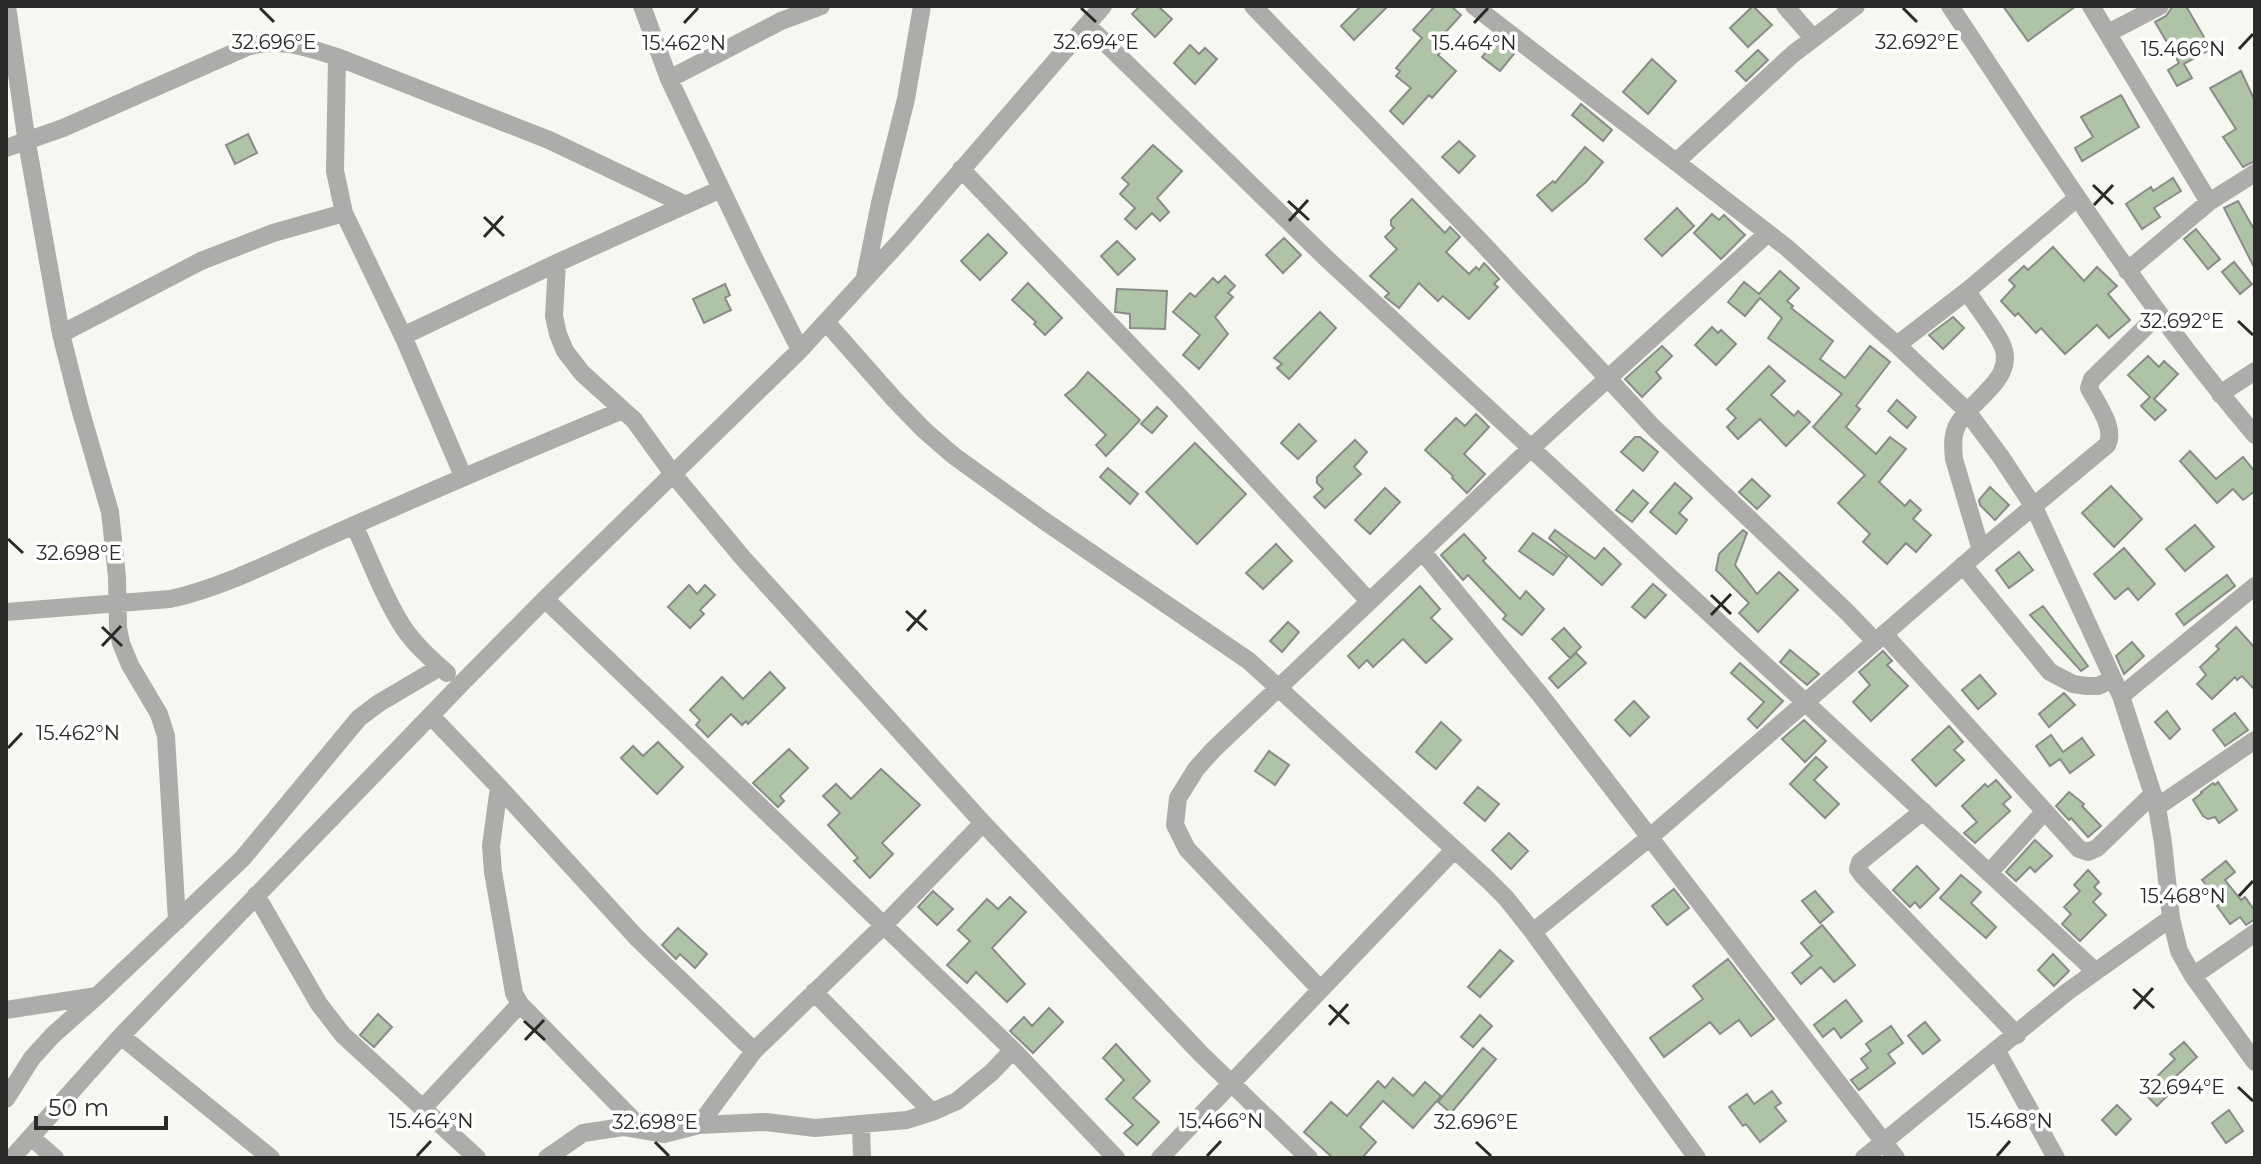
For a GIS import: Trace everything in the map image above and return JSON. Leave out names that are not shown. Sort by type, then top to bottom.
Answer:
[{"type":"street","points":[[7,6],[27,143],[61,334],[110,512],[121,643],[130,665],[159,714],[166,736],[177,921]]},
{"type":"street","points":[[642,6],[669,79],[800,350]]},
{"type":"street","points":[[669,79],[781,21],[821,6]]},
{"type":"street","points":[[865,279],[906,99],[922,6]]},
{"type":"street","points":[[12,1158],[121,1036],[460,685],[800,350],[902,239],[1103,6]]},
{"type":"street","points":[[1253,6],[1484,245],[1653,427],[1845,610],[1879,638],[2079,849],[2088,852],[2097,848],[2155,801],[2255,740]]},
{"type":"street","points":[[1474,6],[1768,233],[1897,345],[1966,410],[2001,457],[2034,507],[2117,687],[2155,801],[2171,918],[2179,951],[2193,976],[2255,1062]]},
{"type":"street","points":[[1785,6],[1813,38]]},
{"type":"street","points":[[1677,161],[1813,38],[1856,6]]},
{"type":"street","points":[[1950,6],[2127,271],[2255,435]]},
{"type":"street","points":[[2091,6],[2209,202]]},
{"type":"street","points":[[2108,33],[2160,6]]},
{"type":"street","points":[[1087,25],[1327,259],[2095,971]]},
{"type":"street","points":[[6,148],[27,143],[247,47],[278,42],[337,57],[549,140],[686,205]]},
{"type":"street","points":[[337,57],[335,171],[344,213],[403,336],[463,476]]},
{"type":"street","points":[[961,169],[1179,396],[1369,601]]},
{"type":"street","points":[[2127,271],[2209,202],[2255,173]]},
{"type":"street","points":[[403,336],[721,189]]},
{"type":"street","points":[[1897,345],[1967,291],[2077,198]]},
{"type":"street","points":[[61,334],[201,261],[273,233],[344,213]]},
{"type":"street","points":[[1320,989],[1187,849],[1175,825],[1178,798],[1196,769],[1279,687],[1530,449],[1768,233]]},
{"type":"street","points":[[557,263],[554,316],[558,334],[565,351],[582,373],[634,420],[673,474],[770,590],[983,823],[1232,1084],[1309,1158]]},
{"type":"street","points":[[1967,291],[1999,340],[2004,350],[2005,365],[1998,378],[1966,410],[1952,443],[1981,550]]},
{"type":"street","points":[[1533,932],[1649,838],[1963,565],[2107,445],[2110,430],[2089,388],[2092,379],[2159,314]]},
{"type":"street","points":[[826,322],[894,399],[954,456],[1151,596],[1221,640],[1279,687],[1506,898],[1697,1158]]},
{"type":"street","points":[[2220,394],[2255,371]]},
{"type":"street","points":[[6,612],[184,596],[228,580],[463,476],[623,410]]},
{"type":"street","points":[[354,525],[405,630],[424,653],[460,685]]},
{"type":"street","points":[[1422,551],[1542,697],[1896,1158]]},
{"type":"street","points":[[1963,565],[2050,672],[2073,684],[2087,686],[2117,687],[2255,586]]},
{"type":"street","points":[[545,599],[1013,1050],[1116,1158]]},
{"type":"street","points":[[6,1099],[32,1058],[53,1035],[242,859],[359,718],[440,667]]},
{"type":"street","points":[[432,717],[637,938],[754,1051]]},
{"type":"street","points":[[499,787],[491,846],[514,993],[520,1004],[642,1129]]},
{"type":"street","points":[[1923,811],[1860,862],[1858,869],[2017,1035]]},
{"type":"street","points":[[1989,873],[2044,812]]},
{"type":"street","points":[[699,1125],[754,1051],[883,926],[983,823]]},
{"type":"street","points":[[1160,1158],[1454,850]]},
{"type":"street","points":[[256,895],[327,1017],[477,1158]]},
{"type":"street","points":[[1864,1158],[2095,971],[2171,918]]},
{"type":"street","points":[[2193,976],[2255,933]]},
{"type":"street","points":[[814,992],[932,1112]]},
{"type":"street","points":[[6,1010],[97,996]]},
{"type":"street","points":[[424,1107],[520,1004]]},
{"type":"street","points":[[121,1036],[271,1158]]},
{"type":"street","points":[[547,1158],[583,1133],[623,1127],[664,1134],[699,1125],[750,1122],[811,1128],[893,1123],[957,1101],[1013,1050]]},
{"type":"street","points":[[1997,1051],[2056,1158]]},
{"type":"street","points":[[861,1125],[862,1158]]},
{"type":"street","points":[[31,1137],[55,1158]]},
{"type":"building","points":[[1140,6],[1158,6],[1172,19],[1155,37],[1132,14]]},
{"type":"building","points":[[1361,6],[1388,6],[1354,40],[1341,26]]},
{"type":"building","points":[[1435,6],[1451,6],[1461,15],[1443,35],[1450,41],[1438,55],[1456,71],[1403,124],[1390,111],[1411,88],[1396,76],[1400,71],[1396,68],[1422,38],[1413,30]]},
{"type":"building","points":[[1753,6],[1772,25],[1748,47],[1730,28]]},
{"type":"building","points":[[2003,6],[2076,6],[2028,41]]},
{"type":"building","points":[[2173,6],[2186,6],[2211,49],[2184,64],[2192,78],[2177,86],[2168,70],[2179,63],[2155,22],[2166,16]]},
{"type":"building","points":[[1496,40],[1514,54],[1500,71],[1482,57]]},
{"type":"building","points":[[1190,45],[1199,54],[1205,48],[1217,59],[1195,84],[1174,63]]},
{"type":"building","points":[[1758,50],[1768,60],[1746,81],[1736,71]]},
{"type":"building","points":[[1652,59],[1676,81],[1648,114],[1623,92]]},
{"type":"building","points":[[2241,71],[2255,101],[2255,161],[2243,167],[2223,137],[2236,129],[2210,88]]},
{"type":"building","points":[[2121,95],[2139,127],[2082,161],[2075,148],[2093,137],[2081,117]]},
{"type":"building","points":[[1581,104],[1612,130],[1603,141],[1572,115]]},
{"type":"building","points":[[248,134],[257,153],[235,164],[226,145]]},
{"type":"building","points":[[1459,141],[1475,156],[1459,173],[1442,157]]},
{"type":"building","points":[[1153,145],[1182,171],[1157,198],[1169,212],[1160,221],[1152,213],[1136,229],[1125,219],[1135,208],[1120,194],[1129,184],[1122,178]]},
{"type":"building","points":[[1585,147],[1603,162],[1586,182],[1552,211],[1537,195],[1553,181],[1555,183]]},
{"type":"building","points":[[2173,178],[2181,191],[2154,208],[2160,217],[2142,229],[2126,204],[2151,187],[2153,191]]},
{"type":"building","points":[[1412,199],[1445,233],[1450,227],[1460,237],[1446,252],[1469,274],[1476,267],[1479,270],[1484,263],[1499,279],[1494,284],[1498,287],[1469,319],[1443,296],[1438,301],[1419,283],[1399,308],[1385,297],[1389,293],[1370,276],[1397,249],[1385,237],[1394,228],[1391,220]]},
{"type":"building","points":[[2238,201],[2255,231],[2255,269],[2224,208]]},
{"type":"building","points":[[1677,208],[1694,226],[1662,256],[1645,239]]},
{"type":"building","points":[[1712,214],[1719,220],[1724,215],[1745,235],[1721,259],[1694,233]]},
{"type":"building","points":[[2196,229],[2220,259],[2208,269],[2184,239]]},
{"type":"building","points":[[988,234],[1007,253],[980,280],[961,261]]},
{"type":"building","points":[[1284,238],[1301,255],[1283,273],[1266,255]]},
{"type":"building","points":[[1117,241],[1135,259],[1118,275],[1101,256]]},
{"type":"building","points":[[2053,247],[2084,281],[2097,267],[2117,286],[2108,294],[2130,320],[2109,338],[2097,325],[2065,354],[2041,328],[2036,333],[2018,313],[2015,316],[2001,301],[2015,286],[2009,280],[2024,266],[2028,270]]},
{"type":"building","points":[[2234,262],[2252,284],[2240,294],[2222,272]]},
{"type":"building","points":[[1780,271],[1799,288],[1787,301],[1793,306],[1791,308],[1833,341],[1820,359],[1845,378],[1870,346],[1890,362],[1856,406],[1860,409],[1846,427],[1876,454],[1890,437],[1906,449],[1879,482],[1905,506],[1910,500],[1921,510],[1913,519],[1931,535],[1916,552],[1906,543],[1887,564],[1863,542],[1870,534],[1838,503],[1865,475],[1813,427],[1842,394],[1768,338],[1782,318],[1760,298],[1745,316],[1728,302],[1744,282],[1759,294]]},
{"type":"building","points":[[1225,276],[1235,286],[1228,293],[1233,297],[1215,317],[1228,334],[1199,369],[1183,355],[1200,335],[1173,312],[1190,293],[1195,297],[1213,278],[1218,283]]},
{"type":"building","points":[[1028,283],[1062,318],[1045,335],[1012,300]]},
{"type":"building","points":[[725,284],[730,295],[725,298],[731,310],[704,323],[693,299]]},
{"type":"building","points":[[1117,289],[1167,291],[1165,329],[1130,328],[1130,314],[1115,312]]},
{"type":"building","points":[[1320,312],[1336,328],[1289,379],[1277,368],[1282,364],[1274,358]]},
{"type":"building","points":[[1953,317],[1964,328],[1943,349],[1929,335]]},
{"type":"building","points":[[1712,327],[1718,333],[1721,330],[1736,344],[1716,365],[1695,345]]},
{"type":"building","points":[[1662,346],[1672,356],[1656,372],[1661,378],[1642,397],[1625,379]]},
{"type":"building","points":[[2148,356],[2159,367],[2164,361],[2178,374],[2154,399],[2166,410],[2155,420],[2141,406],[2150,397],[2128,375]]},
{"type":"building","points":[[1769,366],[1785,381],[1771,395],[1794,416],[1798,411],[1810,422],[1786,446],[1760,419],[1738,439],[1727,427],[1736,418],[1727,409]]},
{"type":"building","points":[[1088,372],[1140,420],[1106,456],[1096,445],[1106,435],[1065,395]]},
{"type":"building","points":[[1897,400],[1916,417],[1907,428],[1888,411]]},
{"type":"building","points":[[1157,407],[1167,416],[1152,433],[1141,424]]},
{"type":"building","points":[[1476,414],[1489,427],[1464,454],[1485,474],[1467,493],[1425,450],[1456,418],[1465,426]]},
{"type":"building","points":[[1299,424],[1316,441],[1298,459],[1281,443]]},
{"type":"building","points":[[1635,437],[1640,437],[1658,452],[1643,471],[1621,452]]},
{"type":"building","points":[[1355,440],[1367,452],[1354,467],[1361,474],[1325,508],[1314,497],[1323,489],[1317,483],[1317,477]]},
{"type":"building","points":[[1195,443],[1246,494],[1197,544],[1146,492]]},
{"type":"building","points":[[2190,451],[2216,479],[2243,457],[2255,472],[2255,491],[2243,500],[2233,489],[2217,503],[2180,461]]},
{"type":"building","points":[[1108,468],[1138,494],[1130,504],[1100,477]]},
{"type":"building","points":[[1752,479],[1770,496],[1757,509],[1739,492]]},
{"type":"building","points":[[1675,483],[1692,498],[1679,513],[1687,520],[1676,534],[1650,512]]},
{"type":"building","points":[[2111,486],[2142,519],[2114,547],[2082,513]]},
{"type":"building","points":[[1990,487],[2009,505],[1995,520],[1979,500]]},
{"type":"building","points":[[1385,488],[1400,502],[1370,534],[1355,520]]},
{"type":"building","points":[[1633,490],[1648,503],[1632,522],[1616,510]]},
{"type":"building","points":[[2195,525],[2214,547],[2185,571],[2166,549]]},
{"type":"building","points":[[1555,530],[1595,559],[1604,548],[1621,564],[1602,585],[1549,538]]},
{"type":"building","points":[[1743,530],[1747,533],[1735,565],[1757,594],[1779,572],[1798,590],[1758,632],[1739,613],[1749,603],[1716,570],[1719,554]]},
{"type":"building","points":[[1533,533],[1567,557],[1553,575],[1519,551]]},
{"type":"building","points":[[1464,534],[1486,558],[1483,561],[1520,599],[1526,591],[1544,609],[1522,635],[1503,619],[1506,615],[1468,575],[1463,580],[1441,555]]},
{"type":"building","points":[[1276,544],[1292,561],[1263,589],[1246,573]]},
{"type":"building","points":[[2124,548],[2155,584],[2138,600],[2128,588],[2115,599],[2094,574]]},
{"type":"building","points":[[2019,552],[2033,570],[2009,588],[1996,570]]},
{"type":"building","points":[[2227,575],[2235,586],[2184,625],[2176,614]]},
{"type":"building","points":[[1653,584],[1666,595],[1645,618],[1632,607]]},
{"type":"building","points":[[689,585],[697,594],[705,585],[715,595],[700,610],[704,614],[690,628],[668,607]]},
{"type":"building","points":[[1420,586],[1440,609],[1431,618],[1452,639],[1426,663],[1403,639],[1373,667],[1367,660],[1359,668],[1348,656]]},
{"type":"building","points":[[2043,606],[2088,666],[2081,671],[2030,615]]},
{"type":"building","points":[[1288,622],[1299,632],[1282,652],[1270,641]]},
{"type":"building","points":[[2236,627],[2255,648],[2255,690],[2242,676],[2237,680],[2235,677],[2212,699],[2197,684],[2206,675],[2200,667]]},
{"type":"building","points":[[1564,628],[1581,647],[1570,658],[1552,639]]},
{"type":"building","points":[[2132,642],[2144,656],[2124,674],[2116,656]]},
{"type":"building","points":[[1790,650],[1819,674],[1807,685],[1780,662]]},
{"type":"building","points":[[1883,651],[1892,661],[1887,665],[1908,686],[1871,721],[1853,702],[1870,685],[1859,672]]},
{"type":"building","points":[[1576,653],[1586,663],[1558,688],[1549,678]]},
{"type":"building","points":[[1740,663],[1783,701],[1757,728],[1748,719],[1764,702],[1731,673]]},
{"type":"building","points":[[770,672],[785,688],[748,724],[746,721],[742,725],[731,714],[708,737],[696,725],[700,720],[690,710],[722,677],[743,699]]},
{"type":"building","points":[[1980,675],[1996,694],[1978,709],[1962,690]]},
{"type":"building","points":[[2064,693],[2075,705],[2049,727],[2039,714]]},
{"type":"building","points":[[1634,701],[1649,717],[1630,736],[1615,720]]},
{"type":"building","points":[[2167,711],[2180,729],[2170,739],[2155,722]]},
{"type":"building","points":[[2235,713],[2248,730],[2225,746],[2213,730]]},
{"type":"building","points":[[1804,720],[1826,741],[1805,762],[1782,739]]},
{"type":"building","points":[[1441,722],[1461,740],[1436,769],[1416,752]]},
{"type":"building","points":[[1949,726],[1963,742],[1954,750],[1964,760],[1936,786],[1912,760]]},
{"type":"building","points":[[2051,735],[2063,752],[2082,738],[2094,755],[2070,773],[2060,759],[2050,766],[2036,746]]},
{"type":"building","points":[[658,742],[683,767],[657,794],[621,758],[633,746],[643,756]]},
{"type":"building","points":[[789,749],[808,768],[780,796],[784,801],[778,807],[753,783]]},
{"type":"building","points":[[1269,751],[1289,765],[1275,785],[1255,771]]},
{"type":"building","points":[[1816,757],[1827,767],[1814,780],[1839,804],[1825,818],[1790,784]]},
{"type":"building","points":[[881,769],[920,805],[882,843],[893,854],[870,878],[854,861],[858,858],[828,825],[840,813],[823,796],[836,784],[851,799]]},
{"type":"building","points":[[1996,780],[2011,797],[2003,804],[2010,811],[1975,843],[1964,833],[1977,822],[1962,806],[1985,784],[1988,787]]},
{"type":"building","points":[[2218,782],[2237,810],[2219,823],[2215,817],[2208,819],[2203,816],[2193,800]]},
{"type":"building","points":[[1478,787],[1499,804],[1485,821],[1464,803]]},
{"type":"building","points":[[2069,792],[2084,804],[2082,806],[2101,826],[2088,837],[2056,806]]},
{"type":"building","points":[[1509,833],[1528,851],[1511,869],[1492,850]]},
{"type":"building","points":[[2035,840],[2052,856],[2035,872],[2030,867],[2016,881],[2006,872]]},
{"type":"building","points":[[2226,861],[2235,872],[2225,880],[2241,900],[2245,897],[2255,911],[2255,919],[2246,925],[2240,917],[2230,924],[2217,906],[2221,903],[2202,880]]},
{"type":"building","points":[[1917,866],[1939,889],[1920,908],[1915,902],[1910,907],[1893,890]]},
{"type":"building","points":[[2088,870],[2099,882],[2094,887],[2101,894],[2093,902],[2106,915],[2080,941],[2062,924],[2071,914],[2064,907],[2080,891],[2074,885]]},
{"type":"building","points":[[1961,875],[1981,892],[1971,903],[1996,927],[1986,938],[1940,898]]},
{"type":"building","points":[[1674,889],[1689,908],[1667,925],[1652,906]]},
{"type":"building","points":[[933,891],[953,909],[937,925],[918,907]]},
{"type":"building","points":[[1815,891],[1833,912],[1820,923],[1802,901]]},
{"type":"building","points":[[1010,897],[1026,912],[992,948],[1025,984],[1007,1002],[976,972],[967,983],[947,965],[970,941],[958,930],[987,899],[998,909]]},
{"type":"building","points":[[1822,925],[1855,965],[1834,982],[1821,967],[1801,984],[1792,973],[1812,956],[1801,943]]},
{"type":"building","points":[[678,928],[707,954],[695,968],[680,954],[676,959],[662,945]]},
{"type":"building","points":[[1500,950],[1513,961],[1480,997],[1468,987]]},
{"type":"building","points":[[2053,954],[2069,971],[2054,986],[2038,970]]},
{"type":"building","points":[[1728,959],[1774,1019],[1751,1036],[1739,1020],[1720,1034],[1710,1022],[1664,1057],[1650,1038],[1703,999],[1693,986]]},
{"type":"building","points":[[1846,1000],[1862,1021],[1841,1038],[1834,1028],[1823,1037],[1814,1025]]},
{"type":"building","points":[[1049,1008],[1063,1022],[1033,1053],[1010,1031],[1024,1017],[1032,1026]]},
{"type":"building","points":[[378,1014],[392,1027],[374,1047],[360,1035]]},
{"type":"building","points":[[1480,1015],[1492,1026],[1473,1047],[1461,1037]]},
{"type":"building","points":[[1925,1022],[1940,1040],[1923,1054],[1908,1036]]},
{"type":"building","points":[[1891,1026],[1903,1043],[1888,1054],[1895,1063],[1859,1090],[1851,1080],[1868,1068],[1861,1059],[1871,1051],[1866,1044]]},
{"type":"building","points":[[2184,1042],[2197,1057],[2165,1086],[2171,1092],[2157,1106],[2142,1091],[2175,1059],[2170,1054]]},
{"type":"building","points":[[1116,1044],[1150,1081],[1133,1098],[1159,1122],[1137,1145],[1124,1133],[1133,1125],[1106,1099],[1124,1080],[1103,1058]]},
{"type":"building","points":[[1483,1048],[1496,1059],[1451,1113],[1438,1102]]},
{"type":"building","points":[[1393,1078],[1413,1096],[1425,1082],[1441,1096],[1413,1128],[1383,1101],[1360,1127],[1376,1142],[1362,1158],[1333,1158],[1304,1132],[1331,1102],[1347,1116],[1378,1081],[1385,1088]]},
{"type":"building","points":[[1772,1091],[1781,1103],[1775,1107],[1786,1121],[1760,1142],[1729,1107],[1747,1094],[1754,1104]]},
{"type":"building","points":[[2117,1105],[2131,1119],[2116,1135],[2102,1120]]},
{"type":"building","points":[[2229,1110],[2243,1131],[2226,1143],[2212,1123]]}]
